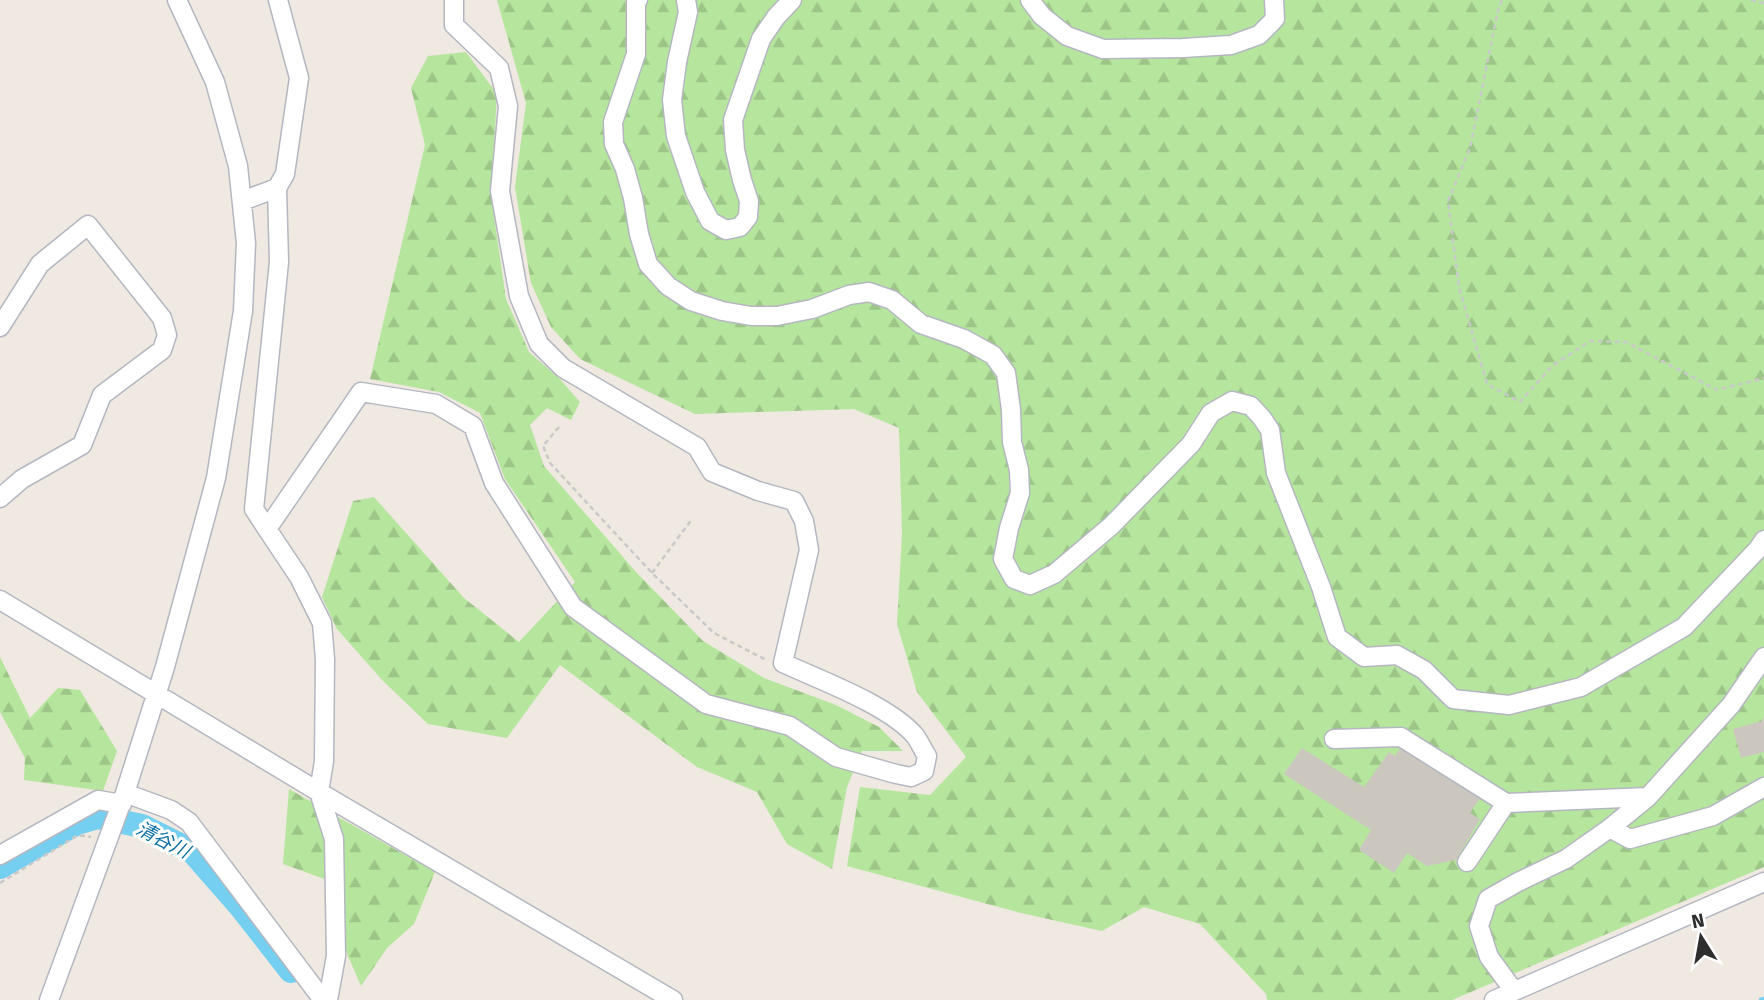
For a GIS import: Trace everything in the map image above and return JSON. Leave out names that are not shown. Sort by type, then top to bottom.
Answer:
[{"type":"street","points":[[48,1000],[124,798],[157,693],[216,478],[243,311],[246,243],[238,166],[215,82],[177,0]]},
{"type":"street","points":[[278,0],[299,78],[285,174],[277,188],[279,262],[254,509],[299,577],[323,624],[324,761],[319,792],[334,839],[335,956],[326,1000]]},
{"type":"street","points":[[267,528],[361,392],[436,404],[473,426],[494,483],[573,607],[706,704],[790,726],[836,757],[903,776],[911,777],[924,771],[927,756],[915,736],[892,716],[854,695],[783,663],[809,550],[804,522],[794,501],[758,491],[712,472],[697,447],[563,368],[539,344],[519,296],[499,191],[508,106],[499,68],[454,25],[454,0]]},
{"type":"street","points":[[638,0],[636,54],[613,122],[614,144],[631,188],[639,234],[648,264],[668,286],[691,301],[722,311],[751,316],[789,314],[812,309],[849,295],[869,292],[892,300],[920,324],[964,339],[993,355],[1006,373],[1012,442],[1019,470],[1020,493],[1003,559],[1014,579],[1030,585],[1054,574],[1112,525],[1191,444],[1211,413],[1232,401],[1251,407],[1269,430],[1276,473],[1321,587],[1337,636],[1364,657],[1397,655],[1424,670],[1453,699],[1509,705],[1581,687],[1684,627],[1764,540]]},
{"type":"street","points":[[686,0],[688,12],[672,100],[676,136],[695,192],[710,221],[726,230],[740,227],[748,217],[749,201],[741,180],[735,150],[733,120],[761,39],[792,0]]},
{"type":"street","points":[[1030,0],[1042,16],[1068,36],[1103,49],[1231,45],[1259,35],[1275,19],[1274,0]]},
{"type":"street","points":[[242,201],[277,188]]},
{"type":"street","points":[[0,327],[40,264],[88,225],[162,318],[167,335],[162,350],[102,395],[82,445],[22,479],[0,498]]},
{"type":"street","points":[[0,600],[673,1000]]},
{"type":"street","points":[[1514,991],[1489,957],[1479,926],[1488,899],[1566,859],[1648,797],[1731,705],[1764,657]]},
{"type":"street","points":[[1334,739],[1401,737],[1506,803],[1648,797]]},
{"type":"street","points":[[1610,828],[1630,839],[1713,816],[1764,787]]},
{"type":"street","points":[[0,855],[98,800],[124,798],[171,810],[189,822],[326,1000]]},
{"type":"street","points":[[1467,862],[1506,803]]},
{"type":"street","points":[[1494,1000],[1764,882]]},
{"type":"path","points":[[1502,0],[1471,148],[1448,201],[1459,287],[1487,384],[1520,402],[1552,366],[1590,341],[1626,342],[1717,390],[1764,378]]},
{"type":"path","points":[[1751,0],[1764,2]]},
{"type":"path","points":[[559,427],[543,446],[550,463],[652,573],[714,633],[768,662],[783,663]]},
{"type":"path","points":[[652,573],[692,519]]},
{"type":"path","points":[[0,883],[78,835],[108,839]]},
{"type":"green space","points":[[497,0],[1764,0],[1764,867],[1452,1000],[1267,1000],[1266,994],[1200,924],[1144,907],[1102,931],[1021,913],[847,866],[860,787],[930,795],[966,757],[917,692],[897,624],[902,534],[899,428],[854,409],[695,414],[580,359],[551,327],[531,283],[515,187],[526,103]]},
{"type":"green space","points":[[466,52],[497,94],[491,195],[506,299],[529,352],[560,379],[580,402],[571,420],[547,408],[530,425],[544,466],[636,572],[703,641],[764,678],[836,705],[879,727],[903,751],[862,751],[847,787],[832,869],[787,844],[757,792],[697,767],[560,665],[507,738],[428,724],[383,681],[337,629],[322,597],[353,501],[374,497],[464,598],[519,642],[575,582],[505,479],[480,413],[439,392],[370,379],[425,145],[411,88],[428,56]]},
{"type":"green space","points":[[0,657],[30,718],[58,688],[80,690],[117,751],[103,791],[24,780],[25,758],[0,712]]},
{"type":"green space","points":[[289,789],[435,872],[414,924],[387,948],[361,986],[342,942],[341,885],[283,864]]},
{"type":"building","points":[[1764,717],[1764,752],[1741,758],[1733,729],[1762,721]]},
{"type":"building","points":[[1401,746],[1481,797],[1470,813],[1480,819],[1456,860],[1427,866],[1407,853],[1394,873],[1359,850],[1371,830],[1284,774],[1302,748],[1364,787],[1389,752],[1395,756]]},
{"type":"waterway","name":"清谷川","points":[[0,867],[77,823],[98,817],[142,826],[192,851],[241,907],[291,971]]}]
